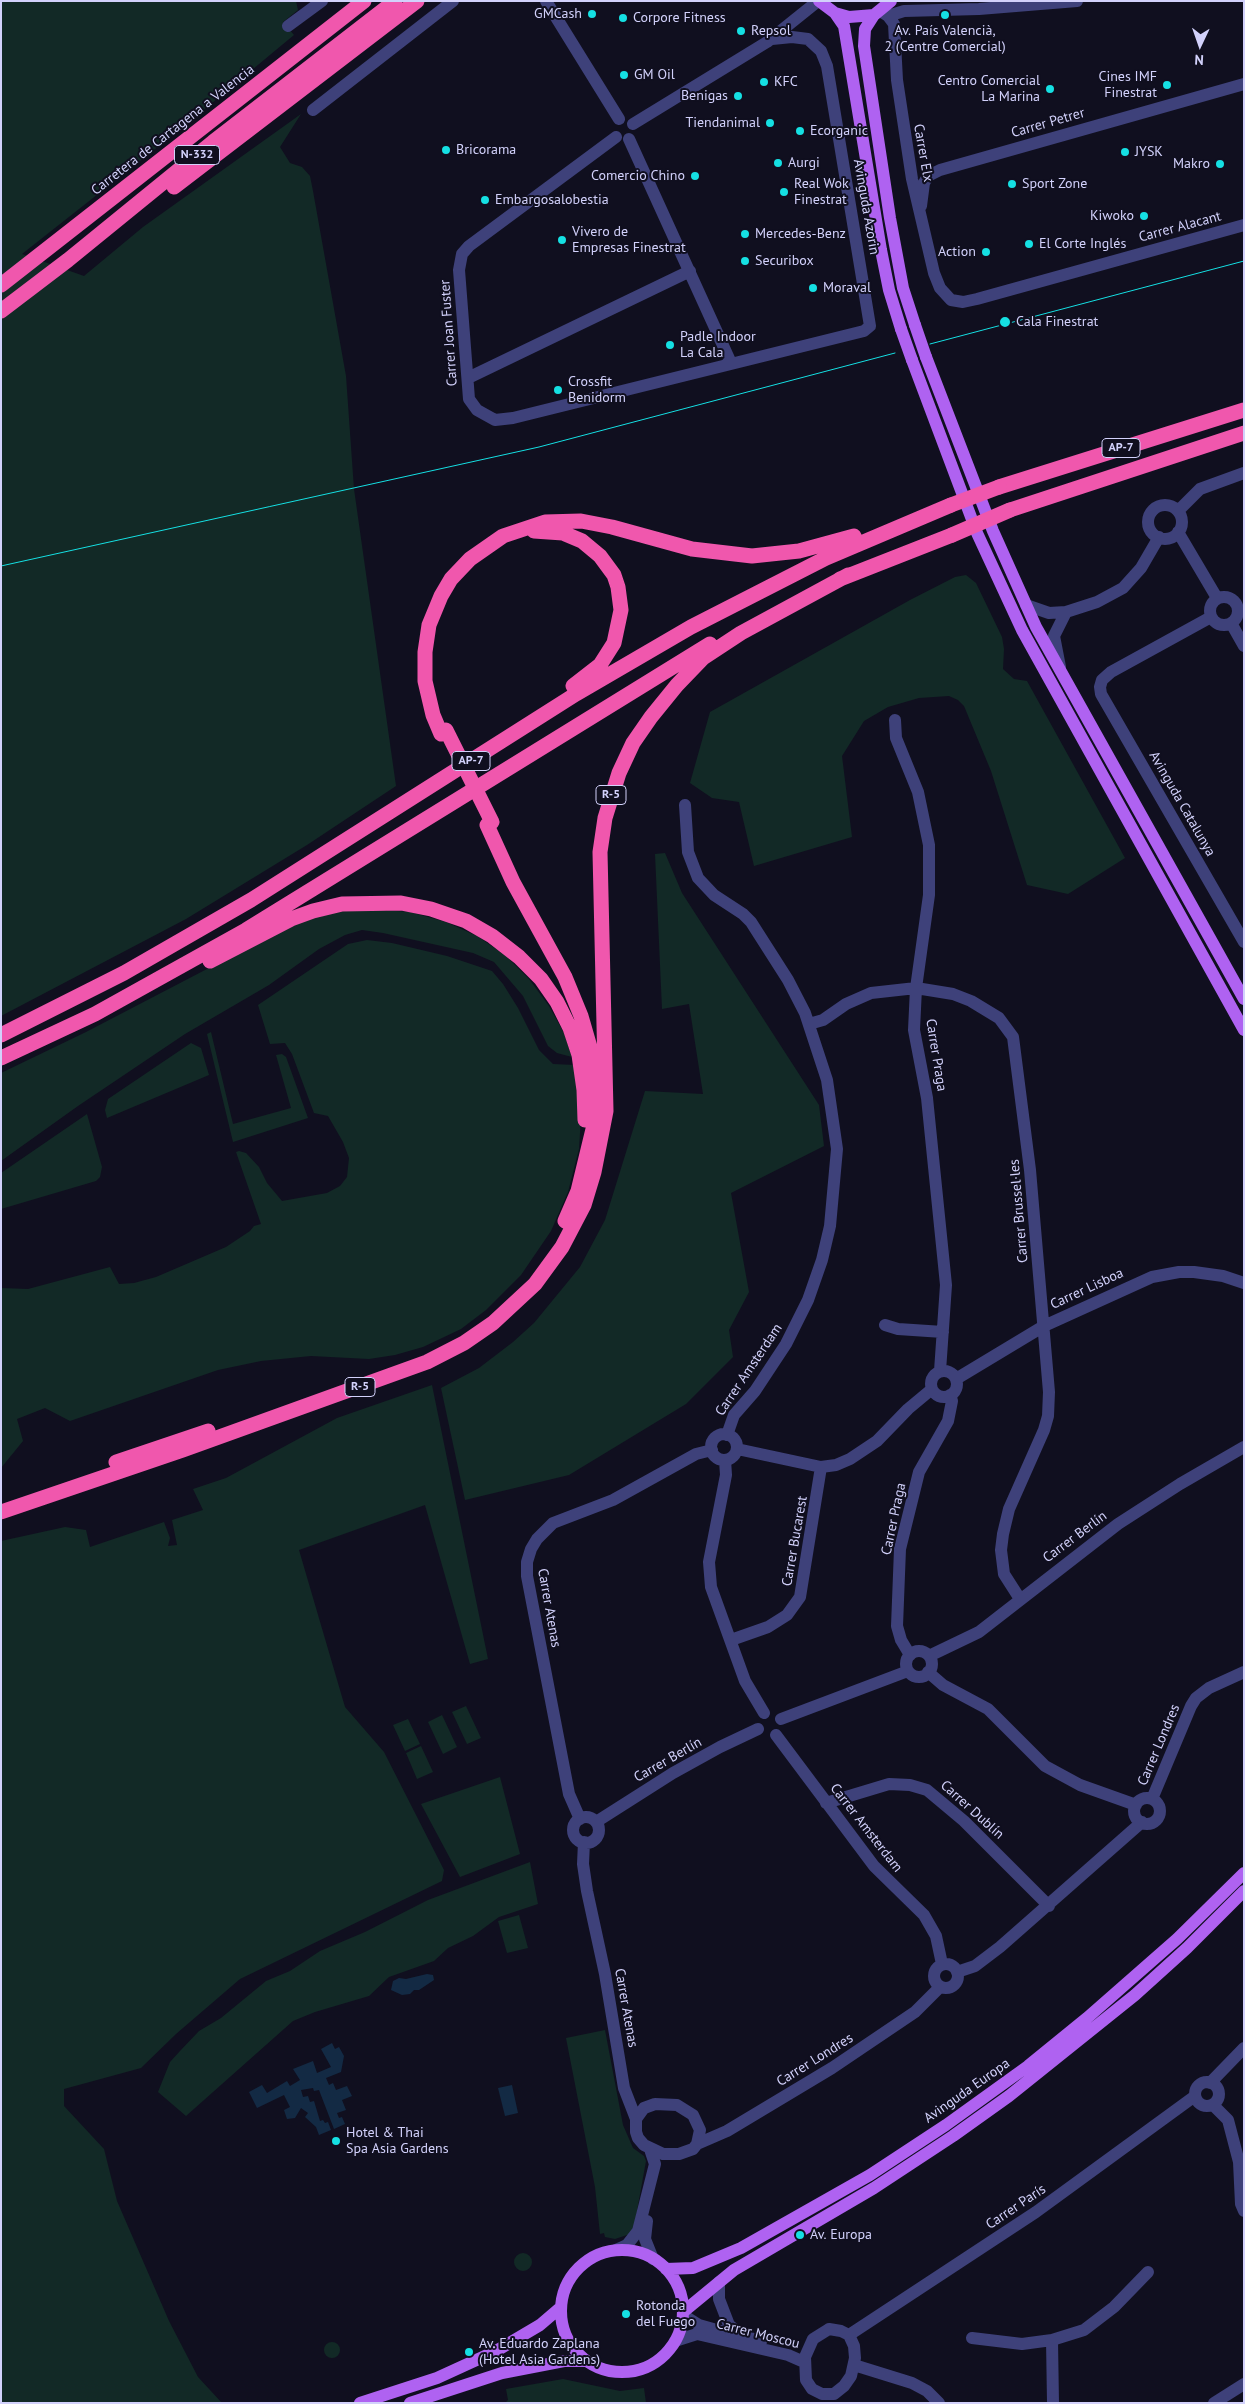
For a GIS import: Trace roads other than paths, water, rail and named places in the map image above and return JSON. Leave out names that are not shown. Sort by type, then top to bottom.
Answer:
[{"type":"highway","name":"Carretera de Cartagena a Valencia","points":[[1,285],[364,1]]},
{"type":"highway","name":"N-332","points":[[1,312],[200,153],[395,1]]},
{"type":"highway","points":[[68,260],[122,229],[183,179],[417,1]]},
{"type":"highway","name":"AP-7","points":[[1,1034],[124,973],[251,900],[620,667],[738,601],[826,558],[927,513],[999,487],[1244,410]]},
{"type":"highway","name":"AP-7","points":[[1,1058],[95,1014],[246,930],[690,655],[848,575],[952,535],[1010,510],[1244,433]]},
{"type":"highway","points":[[444,732],[433,715],[425,681],[424,652],[430,625],[441,596],[460,569],[486,546],[502,536],[545,522],[581,521],[706,552],[767,555],[820,547],[845,540],[885,524],[927,513]]},
{"type":"highway","name":"R-5","points":[[540,717],[566,691],[589,674],[606,658],[618,634],[622,610],[614,575],[600,556],[574,537],[551,531],[527,532],[497,545],[475,562],[448,596],[434,627],[430,660],[434,695],[444,732],[489,823],[567,968],[588,1018],[596,1053],[601,1127]]},
{"type":"highway","name":"R-5","points":[[1,1512],[183,1450],[413,1368],[470,1339],[493,1323],[518,1301],[542,1274],[562,1246],[584,1205],[594,1172],[601,1127],[606,1111],[600,852],[605,818],[622,765],[633,743],[651,717],[677,685],[703,658],[741,633],[848,575]]},
{"type":"highway","points":[[1,1501],[404,1364],[446,1346],[506,1302],[546,1255],[561,1230],[578,1191],[594,1125],[595,1083],[584,1024],[565,977],[513,882],[489,823]]},
{"type":"highway","points":[[1,1065],[121,1007],[291,919],[342,904],[401,903],[439,911],[481,928],[519,957],[549,990],[566,1018],[579,1055],[584,1090],[588,1146]]},
{"type":"main road","points":[[818,1],[835,14],[844,26],[889,290],[900,329],[980,539],[1022,630],[1244,1030]]},
{"type":"main road","points":[[891,1],[865,29],[864,46],[890,218],[903,288],[926,357],[993,531],[1026,605],[1063,677],[1244,999]]},
{"type":"main road","points":[[835,14],[849,17],[880,14]]},
{"type":"main road","name":"Avinguda Europa","points":[[666,2269],[694,2268],[741,2248],[870,2175],[946,2125],[1028,2066],[1087,2018],[1177,1939],[1244,1873]]},
{"type":"main road","name":"Avinguda Europa","points":[[683,2313],[719,2282],[748,2261],[882,2183],[954,2136],[1010,2096],[1135,1995],[1187,1948],[1244,1890]]},
{"type":"main road","points":[[410,2403],[502,2374],[564,2361],[587,2361],[612,2370],[626,2372],[646,2367],[663,2356],[675,2341],[683,2313],[682,2298],[676,2282],[666,2269],[653,2259],[638,2252],[616,2250],[596,2256],[578,2268],[564,2292],[560,2307],[566,2334],[572,2347],[587,2361]]},
{"type":"main road","points":[[360,2403],[437,2378],[496,2351],[540,2326],[560,2307]]},
{"type":"street","points":[[288,26],[322,1]]},
{"type":"street","points":[[313,110],[452,1]]},
{"type":"street","points":[[546,1],[619,119]]},
{"type":"street","points":[[633,124],[772,38],[818,1]]},
{"type":"street","points":[[931,1],[981,1]]},
{"type":"street","points":[[880,14],[904,11],[979,9],[1077,1]]},
{"type":"street","points":[[804,14],[804,30],[808,40]]},
{"type":"street","name":"Carrer Elx","points":[[880,14],[894,24],[897,80],[904,131],[920,213],[934,273],[940,288],[952,300]]},
{"type":"street","points":[[772,38],[792,37],[808,40]]},
{"type":"street","name":"Avinguda Azorin","points":[[808,40],[821,50],[827,66],[870,315],[870,326],[864,331]]},
{"type":"street","name":"Carrer Petrer","points":[[920,213],[924,183],[928,176],[940,170],[1244,84]]},
{"type":"street","points":[[619,119],[627,119],[633,124],[634,130],[629,139],[621,140],[616,137],[613,126],[619,119]]},
{"type":"street","name":"Carrer Joan Fuster","points":[[616,137],[469,246],[462,254],[459,262],[469,399],[477,410],[495,420],[513,418],[864,331]]},
{"type":"street","points":[[629,139],[732,363]]},
{"type":"street","name":"Carrer Alacant","points":[[952,300],[963,302],[977,299],[1244,225]]},
{"type":"street","points":[[468,378],[690,271]]},
{"type":"street","points":[[1178,511],[1200,489],[1244,473]]},
{"type":"street","points":[[1163,505],[1178,511],[1182,521],[1178,532],[1170,538],[1159,537],[1154,534],[1148,525],[1150,514],[1157,506],[1163,505]]},
{"type":"street","points":[[1178,532],[1217,598]]},
{"type":"street","points":[[1026,605],[1049,613],[1066,612],[1097,602],[1123,588],[1141,568],[1159,537]]},
{"type":"street","points":[[1225,596],[1240,601],[1238,614],[1231,623],[1220,625],[1211,618],[1210,606],[1217,598],[1225,596]]},
{"type":"street","points":[[1063,677],[1054,636],[1066,612]]},
{"type":"street","name":"Avinguda Catalunya","points":[[1211,618],[1112,672],[1102,680],[1102,694],[1244,942]]},
{"type":"street","points":[[1231,623],[1244,646]]},
{"type":"street","name":"Carrer Praga","points":[[895,720],[896,738],[916,782],[929,845],[929,895],[916,988],[914,1030],[927,1098],[946,1285],[940,1371]]},
{"type":"street","name":"Carrer Amsterdam","points":[[685,804],[687,844],[695,873],[708,890],[751,922],[788,980],[809,1024],[827,1080],[836,1136],[837,1163],[829,1231],[813,1288],[795,1329],[762,1381],[734,1415],[726,1435]]},
{"type":"street","name":"Carrer Brussel·les","points":[[809,1024],[823,1020],[846,1004],[872,993],[916,988],[945,992],[971,1001],[1000,1018],[1013,1037],[1018,1058],[1030,1170],[1049,1392],[1048,1416],[1038,1446],[1009,1509],[1001,1550],[1004,1574],[1020,1599]]},
{"type":"street","name":"Carrer Lisboa","points":[[956,1378],[1044,1326],[1134,1284],[1166,1274],[1208,1273],[1244,1283]]},
{"type":"street","points":[[885,1325],[898,1329],[943,1332]]},
{"type":"street","points":[[940,1371],[950,1372],[956,1378],[956,1387],[950,1395],[939,1396],[932,1389],[932,1378],[940,1371]]},
{"type":"street","points":[[737,1449],[822,1467],[836,1465],[864,1450],[932,1389]]},
{"type":"street","name":"Carrer Praga","points":[[910,1655],[901,1640],[897,1626],[900,1549],[919,1472],[948,1421],[952,1401],[950,1395]]},
{"type":"street","points":[[726,1435],[735,1441],[737,1449],[733,1457],[725,1460],[717,1458],[712,1450],[715,1439],[726,1435]]},
{"type":"street","name":"Carrer Berlín","points":[[929,1656],[979,1632],[1118,1524],[1192,1477],[1244,1447]]},
{"type":"street","name":"Carrer Atenas","points":[[580,1819],[569,1794],[527,1576],[527,1562],[531,1549],[537,1539],[553,1523],[613,1500],[696,1454],[712,1450]]},
{"type":"street","points":[[725,1460],[726,1475],[711,1547],[709,1574],[711,1587],[749,1691],[764,1713]]},
{"type":"street","name":"Carrer Bucarest","points":[[731,1640],[763,1629],[780,1620],[795,1606],[800,1597],[822,1467]]},
{"type":"street","points":[[781,1719],[908,1671],[918,1676],[928,1672],[932,1663],[929,1656],[918,1651],[910,1655],[906,1661],[908,1671]]},
{"type":"street","points":[[928,1672],[943,1685],[988,1709],[1045,1766],[1080,1785],[1136,1805]]},
{"type":"street","name":"Carrer Londres","points":[[1152,1799],[1190,1706],[1196,1698],[1209,1688],[1244,1672]]},
{"type":"street","points":[[772,1712],[781,1719],[782,1728],[776,1735],[765,1736],[758,1729],[758,1719],[764,1713],[772,1712]]},
{"type":"street","name":"Carrer Berlín","points":[[596,1822],[673,1773],[721,1746],[758,1729]]},
{"type":"street","name":"Carrer Amsterdam","points":[[776,1735],[885,1878],[918,1908],[929,1922],[939,1945],[942,1964]]},
{"type":"street","name":"Carrer Dublín","points":[[826,1803],[889,1784],[910,1785],[927,1790],[964,1821],[1049,1906]]},
{"type":"street","points":[[1143,1799],[1152,1799],[1160,1807],[1159,1816],[1150,1823],[1142,1822],[1136,1816],[1136,1805],[1143,1799]]},
{"type":"street","points":[[586,1817],[596,1822],[598,1827],[597,1836],[591,1842],[584,1842],[576,1838],[573,1830],[576,1822],[586,1817]]},
{"type":"street","points":[[958,1972],[975,1966],[987,1958],[1049,1906],[1142,1822]]},
{"type":"street","name":"Carrer Atenas","points":[[584,1842],[583,1864],[587,1891],[605,1974],[624,2088],[636,2119]]},
{"type":"street","points":[[942,1964],[950,1964],[958,1972],[955,1984],[948,1988],[940,1987],[936,1984],[934,1976],[936,1969],[942,1964]]},
{"type":"street","name":"Carrer Londres","points":[[697,2144],[741,2123],[832,2068],[916,2012],[940,1987]]},
{"type":"street","points":[[1244,2048],[1210,2082],[1199,2085],[1195,2096],[1202,2105],[1213,2105],[1228,2120],[1242,2162],[1241,2204],[1244,2211]]},
{"type":"street","points":[[1210,2082],[1217,2087],[1219,2095],[1213,2105]]},
{"type":"street","name":"Carrer París","points":[[849,2335],[1036,2212],[1195,2096]]},
{"type":"street","points":[[655,2104],[670,2104],[685,2109],[698,2122],[700,2130],[697,2144],[686,2152],[675,2155],[663,2154],[650,2149],[638,2138],[636,2119],[644,2108],[655,2104]]},
{"type":"street","points":[[616,2250],[626,2245],[638,2231],[655,2164],[650,2149]]},
{"type":"street","points":[[653,2259],[645,2239],[648,2219],[664,2164],[675,2155]]},
{"type":"street","points":[[972,2338],[1022,2344],[1052,2340],[1084,2330],[1114,2307],[1148,2272]]},
{"type":"street","name":"Carrer Moscou","points":[[719,2282],[719,2299],[729,2325],[742,2335],[761,2342]]},
{"type":"street","name":"Carrer Moscou","points":[[683,2313],[699,2324],[806,2356]]},
{"type":"street","points":[[836,2329],[849,2335],[855,2351],[854,2365],[848,2381],[836,2398],[812,2389],[806,2380],[806,2356],[813,2339],[824,2331],[836,2329]]},
{"type":"street","name":"Carrer Moscou","points":[[675,2341],[697,2334],[788,2355],[806,2356]]},
{"type":"street","points":[[1052,2340],[1053,2403]]},
{"type":"street","points":[[854,2365],[912,2383],[926,2391],[939,2403]]},
{"type":"street","points":[[1214,2403],[1244,2384]]},
{"type":"water","points":[[427,1974],[433,1975],[434,1980],[410,1994],[402,1995],[391,1990],[393,1981],[399,1978],[406,1979]]},
{"type":"water","points":[[332,2043],[335,2049],[339,2047],[344,2056],[341,2072],[326,2078],[329,2085],[333,2083],[336,2090],[347,2086],[352,2096],[342,2100],[346,2110],[337,2113],[339,2118],[342,2117],[345,2124],[334,2129],[319,2090],[314,2091],[313,2088],[301,2090],[303,2097],[308,2096],[310,2102],[314,2101],[320,2121],[328,2122],[331,2130],[319,2135],[316,2127],[305,2117],[308,2113],[301,2108],[295,2118],[287,2119],[284,2110],[290,2107],[284,2095],[257,2108],[249,2092],[262,2085],[267,2093],[287,2081],[290,2086],[300,2080],[293,2069],[313,2061],[317,2073],[331,2067],[321,2049]]},
{"type":"water","points":[[512,2085],[518,2113],[505,2116],[498,2088]]},
{"type":"tram line","points":[[930,344],[1244,261]]},
{"type":"tram line","points":[[1,566],[539,447],[895,353]]},
{"type":"place","name":"GMCash","points":[[592,14]]},
{"type":"place","name":"Av. País Valencià, 2 (Centre Comercial)","points":[[945,15]]},
{"type":"place","name":"Corpore Fitness","points":[[623,18]]},
{"type":"place","name":"Repsol","points":[[741,31]]},
{"type":"place","name":"GM Oil","points":[[624,75]]},
{"type":"place","name":"KFC","points":[[764,82]]},
{"type":"place","name":"Cines IMF Finestrat","points":[[1167,85]]},
{"type":"place","name":"Centro Comercial La Marina","points":[[1050,89]]},
{"type":"place","name":"Benigas","points":[[738,96]]},
{"type":"place","name":"Tiendanimal","points":[[770,123]]},
{"type":"place","name":"Ecorganic","points":[[800,131]]},
{"type":"place","name":"Bricorama","points":[[446,150]]},
{"type":"place","name":"JYSK","points":[[1125,152]]},
{"type":"place","name":"Aurgi","points":[[778,163]]},
{"type":"place","name":"Makro","points":[[1220,164]]},
{"type":"place","name":"Comercio Chino","points":[[695,176]]},
{"type":"place","name":"Sport Zone","points":[[1012,184]]},
{"type":"place","name":"Real Wok Finestrat","points":[[784,192]]},
{"type":"place","name":"Embargosalobestia","points":[[485,200]]},
{"type":"place","name":"Kiwoko","points":[[1144,216]]},
{"type":"place","name":"Mercedes-Benz","points":[[745,234]]},
{"type":"place","name":"Vivero de Empresas Finestrat","points":[[562,240]]},
{"type":"place","name":"El Corte Inglés","points":[[1029,244]]},
{"type":"place","name":"Action","points":[[986,252]]},
{"type":"place","name":"Securibox","points":[[745,261]]},
{"type":"place","name":"Moraval","points":[[813,288]]},
{"type":"place","name":"Cala Finestrat","points":[[1005,322]]},
{"type":"place","name":"Padle Indoor La Cala","points":[[670,345]]},
{"type":"place","name":"Crossfit Benidorm","points":[[558,390]]},
{"type":"place","name":"Hotel & Thai Spa Asia Gardens","points":[[336,2141]]},
{"type":"place","name":"Av. Europa","points":[[800,2235]]},
{"type":"place","name":"Rotonda del Fuego","points":[[626,2314]]},
{"type":"place","name":"Av. Eduardo Zaplana (Hotel Asia Gardens)","points":[[469,2352]]}]
